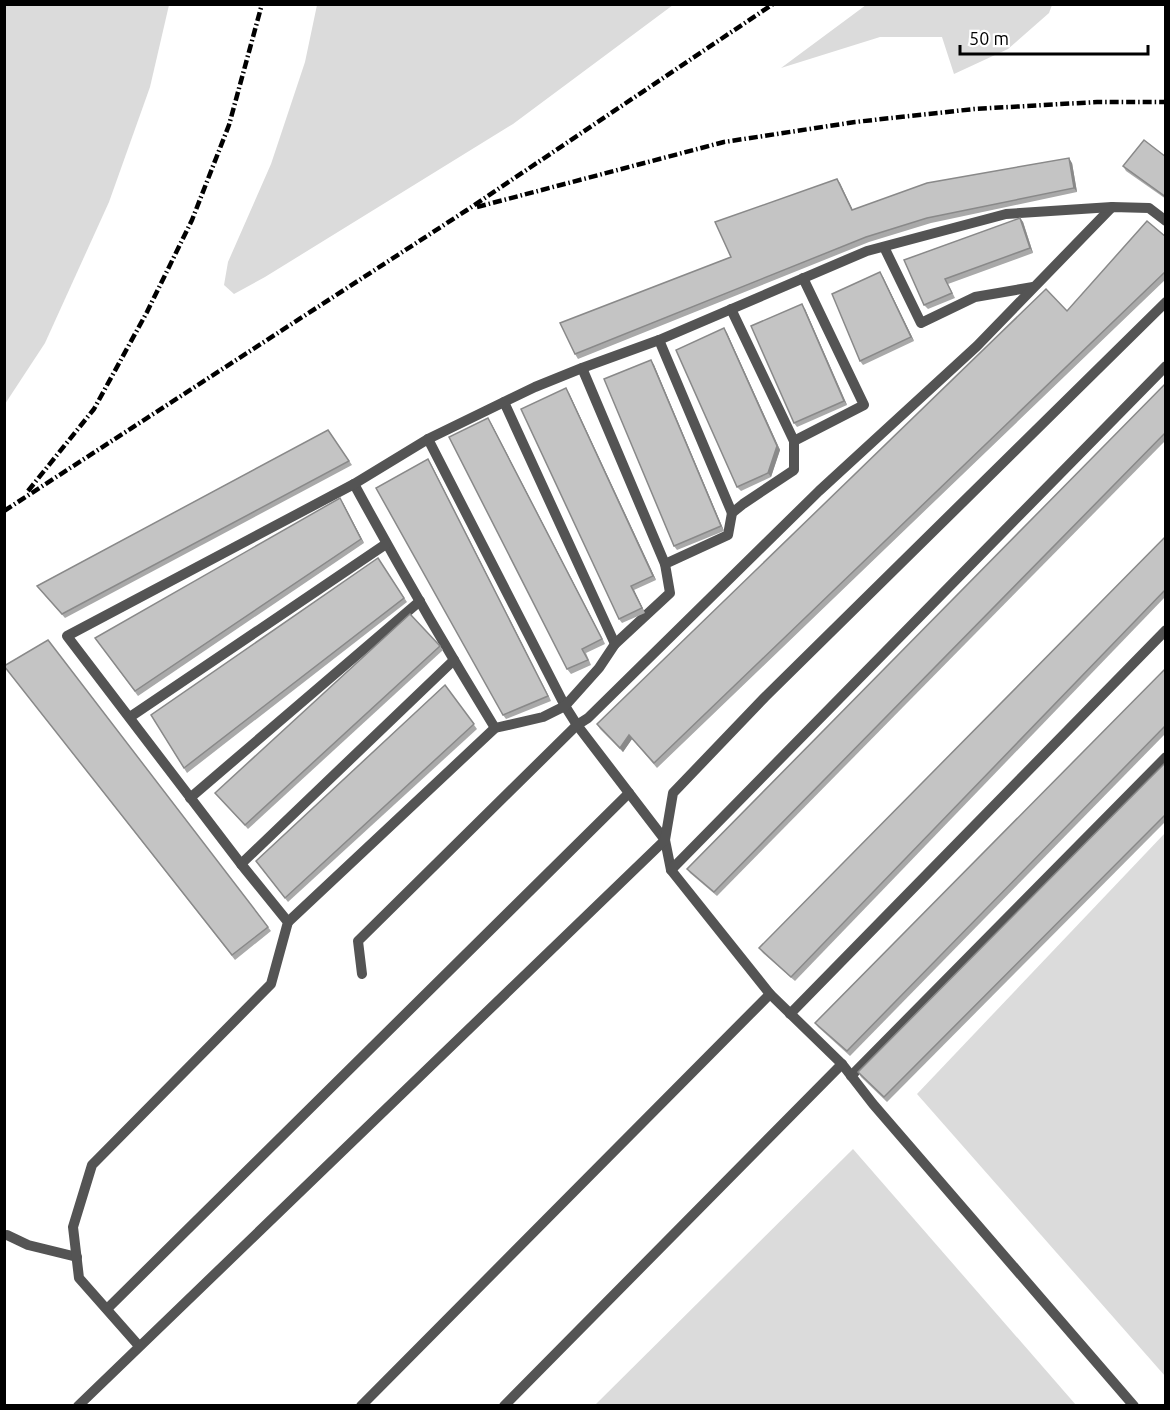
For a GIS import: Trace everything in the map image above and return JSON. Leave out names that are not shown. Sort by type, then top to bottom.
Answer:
[{"type":"lane","points":[[288,922],[67,636],[354,484],[429,439],[535,387],[659,340],[867,251],[1006,214],[1113,207],[1149,208],[1166,221]]},
{"type":"lane","points":[[362,974],[358,941],[819,491],[977,346],[1113,207]]},
{"type":"lane","points":[[884,247],[921,323],[975,297],[1033,287]]},
{"type":"lane","points":[[794,441],[864,405],[803,278]]},
{"type":"lane","points":[[1134,1406],[873,1104],[842,1064],[770,994],[671,870],[665,840],[673,794],[765,697],[1166,302]]},
{"type":"lane","points":[[731,309],[794,441],[794,470],[732,513]]},
{"type":"lane","points":[[659,340],[732,513],[728,535],[665,564]]},
{"type":"lane","points":[[671,870],[1166,366]]},
{"type":"lane","points":[[139,1346],[79,1278],[73,1227],[92,1165],[271,984],[288,922],[495,728],[543,717],[565,705],[600,668],[615,644],[670,593],[665,564],[582,368]]},
{"type":"lane","points":[[504,402],[615,644]]},
{"type":"lane","points":[[429,439],[565,705],[577,725],[665,840]]},
{"type":"lane","points":[[354,484],[386,544],[495,728]]},
{"type":"lane","points":[[130,717],[386,544]]},
{"type":"lane","points":[[190,798],[420,601]]},
{"type":"lane","points":[[790,1014],[1166,630]]},
{"type":"lane","points":[[241,864],[454,660]]},
{"type":"lane","points":[[851,1076],[1166,757]]},
{"type":"lane","points":[[106,1309],[629,793]]},
{"type":"lane","points":[[78,1406],[665,840]]},
{"type":"lane","points":[[361,1406],[770,994]]},
{"type":"lane","points":[[504,1406],[842,1064]]},
{"type":"lane","points":[[5,1235],[28,1245],[77,1257]]},
{"type":"shaded area","points":[[5,4],[169,5],[150,87],[109,202],[45,343],[5,404]]},
{"type":"shaded area","points":[[317,4],[673,5],[513,124],[234,294],[224,285],[228,262],[271,164],[305,62]]},
{"type":"shaded area","points":[[866,5],[1052,5],[1049,13],[1008,49],[954,74],[942,37],[880,37],[781,68]]},
{"type":"shaded area","points":[[1165,833],[1165,1376],[917,1094]]},
{"type":"shaded area","points":[[853,1149],[1076,1405],[595,1405]]},
{"type":"building","points":[[1144,140],[1166,157],[1166,197],[1123,166]]},
{"type":"building","points":[[1069,158],[1074,188],[927,218],[866,237],[575,354],[560,323],[731,257],[715,222],[837,179],[852,210],[927,183]]},
{"type":"building","points":[[1020,218],[1030,248],[945,279],[952,293],[924,305],[904,260]]},
{"type":"building","points":[[1147,221],[1166,237],[1166,271],[654,763],[629,735],[620,748],[597,724],[1046,289],[1067,311]]},
{"type":"building","points":[[880,272],[911,337],[860,361],[832,294]]},
{"type":"building","points":[[802,304],[844,401],[794,423],[751,326]]},
{"type":"building","points":[[724,328],[777,446],[768,473],[737,487],[676,350]]},
{"type":"building","points":[[651,360],[721,526],[674,546],[604,379]]},
{"type":"building","points":[[1166,383],[1166,432],[714,892],[687,869]]},
{"type":"building","points":[[566,388],[653,576],[631,586],[642,608],[619,619],[521,409]]},
{"type":"building","points":[[488,418],[602,639],[582,649],[588,660],[567,669],[449,437]]},
{"type":"building","points":[[328,430],[349,461],[62,614],[37,586]]},
{"type":"building","points":[[428,459],[548,696],[503,715],[376,488]]},
{"type":"building","points":[[340,498],[361,539],[135,691],[95,638]]},
{"type":"building","points":[[1166,536],[1166,589],[791,977],[759,948]]},
{"type":"building","points":[[378,558],[404,598],[184,768],[151,715]]},
{"type":"building","points":[[410,614],[440,646],[245,825],[215,793]]},
{"type":"building","points":[[48,640],[268,927],[232,955],[4,666]]},
{"type":"building","points":[[1166,668],[1166,725],[847,1051],[815,1023]]},
{"type":"building","points":[[445,685],[474,724],[285,898],[256,861]]},
{"type":"building","points":[[1166,762],[1166,814],[884,1097],[858,1072]]},
{"type":"railway","points":[[28,491],[94,409],[147,312],[192,220],[229,125],[262,4]]},
{"type":"railway","points":[[4,511],[467,210],[773,4]]},
{"type":"railway","points":[[477,207],[724,142],[855,122],[974,109],[1097,102],[1166,102]]}]
